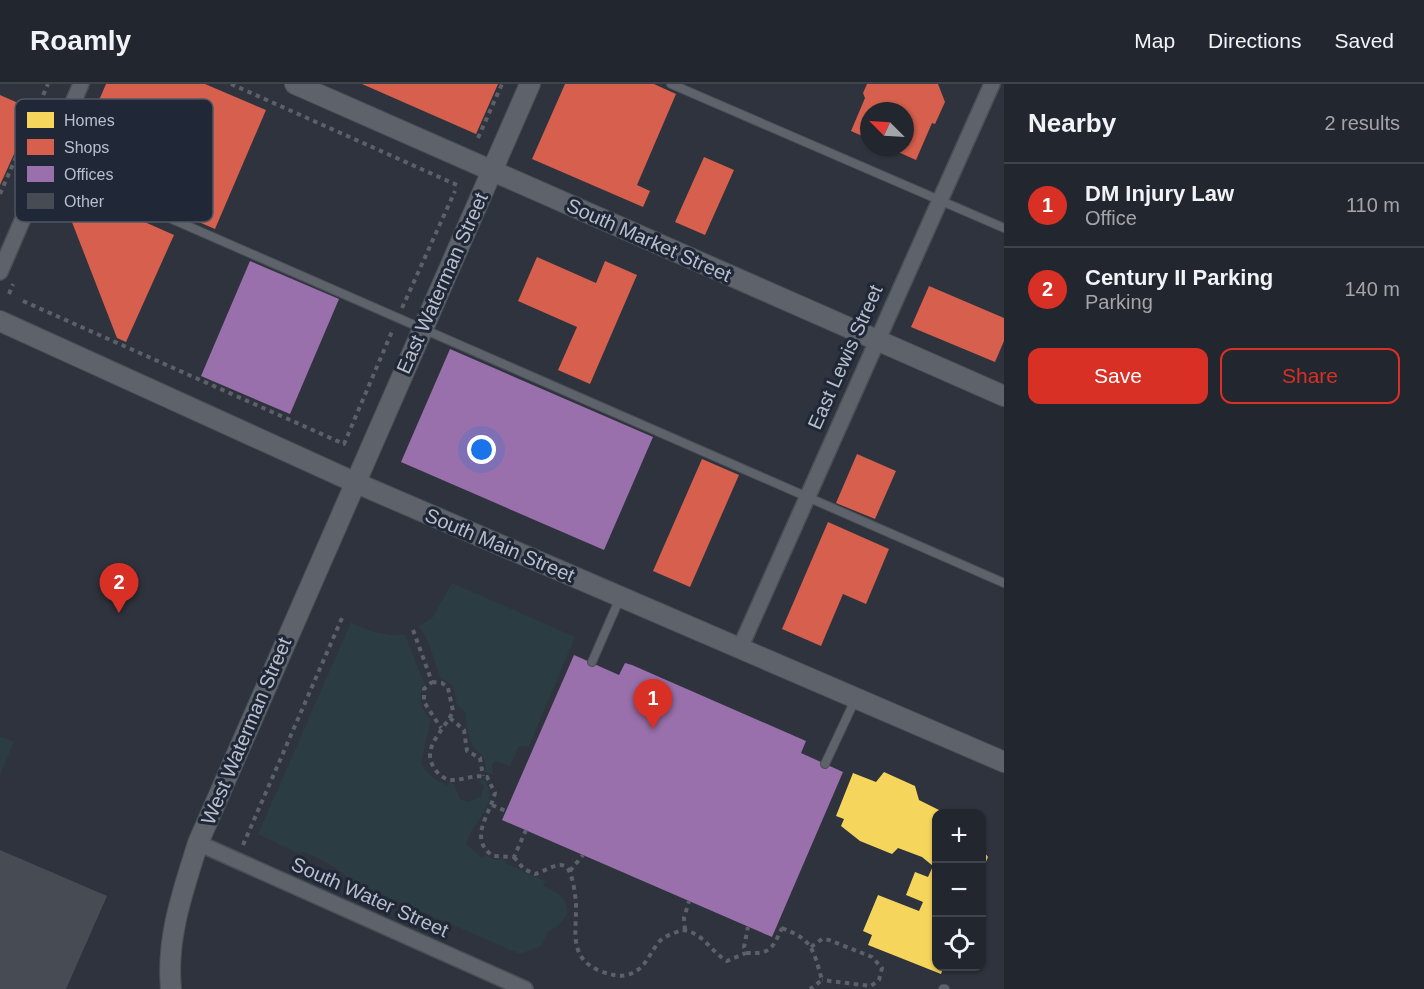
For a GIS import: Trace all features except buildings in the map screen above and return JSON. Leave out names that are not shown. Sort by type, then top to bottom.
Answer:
[{"type":"street","points":[[74,99],[81,84]]},
{"type":"street","name":"South Market Street","points":[[294,84],[1004,396]]},
{"type":"street","name":"East Waterman Street","points":[[354,482],[530,84]]},
{"type":"street","name":"East Lewis Street","points":[[740,648],[875,340],[992,84]]},
{"type":"street","points":[[0,272],[21,222]]},
{"type":"street","name":"South Main Street","points":[[0,321],[354,482],[1004,762]]},
{"type":"street","name":"West Waterman Street","points":[[171,989],[168,967],[176,913],[198,843],[354,482]]},
{"type":"street","name":"South Water Street","points":[[198,843],[525,989]]},
{"type":"lane","points":[[671,84],[1004,228]]},
{"type":"lane","points":[[178,222],[1004,584]]},
{"type":"lane","points":[[592,663],[621,597]]},
{"type":"lane","points":[[825,764],[856,699]]},
{"type":"path","points":[[41,99],[48,84]]},
{"type":"path","points":[[231,84],[458,185]]},
{"type":"path","points":[[478,138],[502,84]]},
{"type":"path","points":[[0,194],[15,160]]},
{"type":"path","points":[[23,301],[344,444]]},
{"type":"path","points":[[243,846],[342,618]]},
{"type":"path","points":[[413,630],[432,682]]},
{"type":"path","points":[[441,729],[424,702],[423,689],[432,682],[442,683],[448,688],[453,711],[441,729],[430,754],[430,761],[441,776],[450,780],[483,776]]},
{"type":"path","points":[[450,718],[465,730],[467,751],[480,758],[483,776],[492,783],[495,794],[480,833],[482,846],[493,856],[514,857],[524,869],[535,874],[559,865],[564,865],[570,871],[577,911],[575,947],[579,956],[594,968],[613,976],[627,975],[647,963],[666,937],[685,930],[703,938],[716,954],[727,961],[746,953],[767,952],[772,948],[779,927],[802,936],[811,947],[822,980]]},
{"type":"path","points":[[492,805],[506,811]]},
{"type":"path","points":[[514,857],[526,830]]},
{"type":"path","points":[[570,871],[583,855]]},
{"type":"path","points":[[685,930],[684,918],[689,901]]},
{"type":"path","points":[[746,953],[744,947],[748,927]]},
{"type":"path","points":[[810,989],[822,980],[852,986],[876,984],[882,973],[882,968],[872,957],[829,940],[822,939],[811,947]]},
{"type":"path","points":[[838,989],[841,983]]},
{"type":"shaded area","points":[[452,583],[575,637],[529,746],[519,746],[510,766],[495,761],[492,765],[493,775],[485,772],[483,756],[470,740],[465,711],[457,705],[453,686],[440,677],[428,641],[419,626],[432,618]]},
{"type":"shaded area","points":[[351,622],[377,633],[405,635],[425,684],[421,698],[425,712],[431,719],[421,763],[426,771],[447,785],[450,782],[454,784],[460,799],[469,802],[481,796],[484,786],[477,779],[484,780],[489,789],[488,805],[466,844],[482,858],[485,855],[496,860],[504,859],[507,864],[546,881],[543,886],[557,893],[564,900],[567,915],[558,926],[548,932],[541,946],[520,954],[349,880],[341,872],[321,860],[303,852],[300,854],[258,834]]},
{"type":"shaded area","points":[[0,736],[14,742],[0,775]]},
{"type":"place","name":"Century II Parking","points":[[119,613]]},
{"type":"place","name":"DM Injury Law","points":[[653,729]]}]
